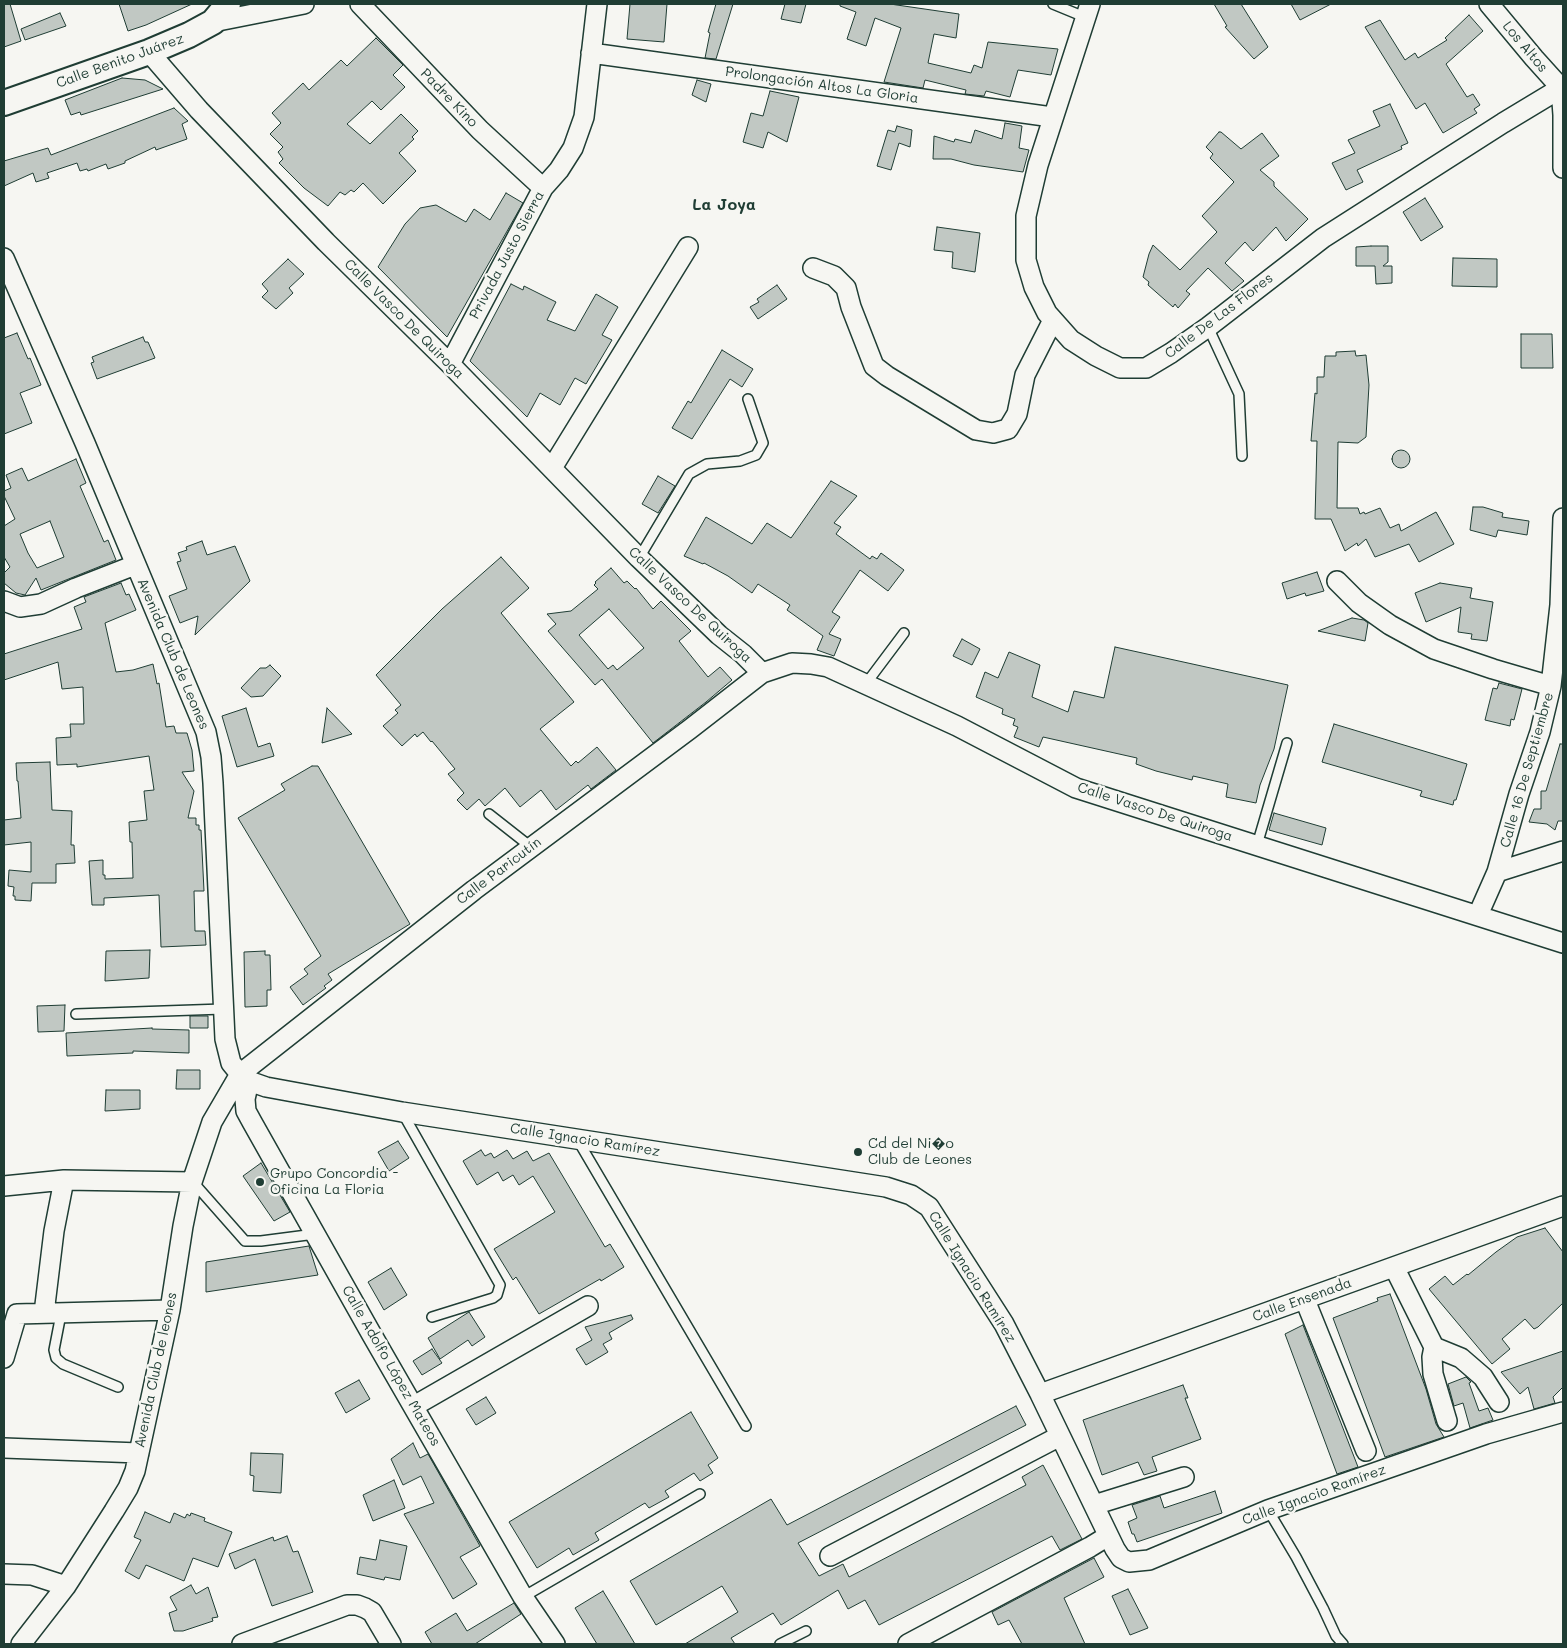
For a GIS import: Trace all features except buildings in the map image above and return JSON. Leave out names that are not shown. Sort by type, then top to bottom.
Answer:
[{"type":"street","name":"Calle Benito Juárez","points":[[4,103],[149,52],[189,35],[213,22],[228,4]]},
{"type":"street","points":[[213,22],[304,4]]},
{"type":"street","name":"Padre Kino","points":[[360,4],[480,130],[543,188]]},
{"type":"street","name":"Privada Justo Sierra","points":[[450,364],[543,188],[559,170],[573,148],[584,117],[597,4]]},
{"type":"street","name":"Los Altos","points":[[1489,4],[1562,88]]},
{"type":"street","name":"Calle De Las Flores","points":[[1089,11],[1052,117],[1038,165],[1026,216],[1026,260],[1034,287],[1047,313],[1071,340],[1120,368],[1146,368],[1208,327],[1323,238],[1503,123],[1562,88]]},
{"type":"street","name":"Calle Vasco De Quiroga","points":[[149,52],[199,110],[306,221],[450,364],[639,558],[719,635],[743,654],[762,673],[792,663],[828,667],[957,726],[1076,788],[1478,914],[1563,943]]},
{"type":"street","name":"Prolongación Altos La Gloria","points":[[591,53],[1052,117]]},
{"type":"street","points":[[1562,88],[1563,168]]},
{"type":"street","points":[[552,468],[688,247]]},
{"type":"street","name":"Avenida Club de Leones","points":[[4,258],[12,300],[85,443],[206,732],[211,757],[226,1050],[231,1063],[244,1077]]},
{"type":"street","points":[[813,268],[834,276],[846,288],[874,366],[887,376],[976,430],[993,433],[1008,429],[1017,414],[1025,375],[1054,320]]},
{"type":"street","name":"Calle 16 De Septiembre","points":[[1478,914],[1497,872],[1519,794],[1540,732],[1551,686],[1560,605],[1563,518]]},
{"type":"street","points":[[4,602],[20,607],[42,604],[76,588],[135,565]]},
{"type":"street","points":[[1336,581],[1359,603],[1390,625],[1434,649],[1551,686]]},
{"type":"street","name":"Calle Paricutín","points":[[244,1077],[474,890],[762,673]]},
{"type":"street","points":[[1497,872],[1563,850]]},
{"type":"street","name":"Calle Ignacio Ramírez","points":[[244,1077],[266,1088],[402,1112],[886,1187],[911,1195],[929,1208],[1004,1324],[1108,1536],[1121,1558],[1129,1562],[1149,1560],[1268,1510],[1486,1434],[1563,1412]]},
{"type":"street","name":"Avenida Club de leones","points":[[21,1644],[66,1586],[128,1488],[135,1471],[170,1310],[192,1182],[212,1122],[244,1077]]},
{"type":"street","name":"Calle Adolfo López Mateos","points":[[244,1077],[246,1111],[523,1597],[555,1644]]},
{"type":"street","points":[[53,1314],[54,1230],[64,1180]]},
{"type":"street","points":[[4,1186],[64,1180],[192,1182]]},
{"type":"street","name":"Calle Ensenada","points":[[1040,1394],[1563,1206]]},
{"type":"street","points":[[1394,1267],[1434,1347],[1432,1357],[1434,1374],[1446,1421]]},
{"type":"street","points":[[1305,1300],[1366,1451]]},
{"type":"street","points":[[414,1406],[588,1306]]},
{"type":"street","points":[[4,1358],[11,1314],[170,1310]]},
{"type":"street","points":[[1434,1347],[1461,1358],[1483,1377],[1499,1402]]},
{"type":"street","points":[[830,1556],[1060,1436]]},
{"type":"street","points":[[4,1448],[139,1453]]},
{"type":"street","points":[[1094,1505],[1184,1477]]},
{"type":"street","points":[[908,1644],[1108,1536]]},
{"type":"street","points":[[4,1574],[32,1575],[66,1586]]},
{"type":"street","points":[[242,1644],[347,1605],[357,1606],[372,1612],[390,1644]]},
{"type":"lane","points":[[1053,4],[1089,11]]},
{"type":"lane","points":[[1208,327],[1239,394],[1242,456]]},
{"type":"lane","points":[[639,558],[689,474],[708,464],[740,461],[756,455],[763,443],[748,399]]},
{"type":"lane","points":[[864,685],[904,633]]},
{"type":"lane","points":[[1257,845],[1287,743]]},
{"type":"lane","points":[[489,814],[531,847]]},
{"type":"lane","points":[[76,1014],[223,1009]]},
{"type":"lane","points":[[402,1112],[500,1285],[497,1295],[493,1298],[432,1317]]},
{"type":"lane","points":[[577,1139],[746,1426]]},
{"type":"lane","points":[[192,1182],[245,1241],[262,1242],[316,1234]]},
{"type":"lane","points":[[53,1314],[56,1358],[62,1364],[118,1387]]},
{"type":"lane","points":[[523,1597],[700,1494]]},
{"type":"lane","points":[[1268,1510],[1296,1557],[1336,1636],[1343,1644]]},
{"type":"lane","points":[[780,1644],[806,1631]]},
{"type":"place","name":"Cd del Ni�o Club de Leones","points":[[858,1152]]},
{"type":"place","name":"Grupo Concordia - Oficina La Floria","points":[[260,1182]]},
{"type":"district","name":"La Joya","points":[[724,205]]}]
